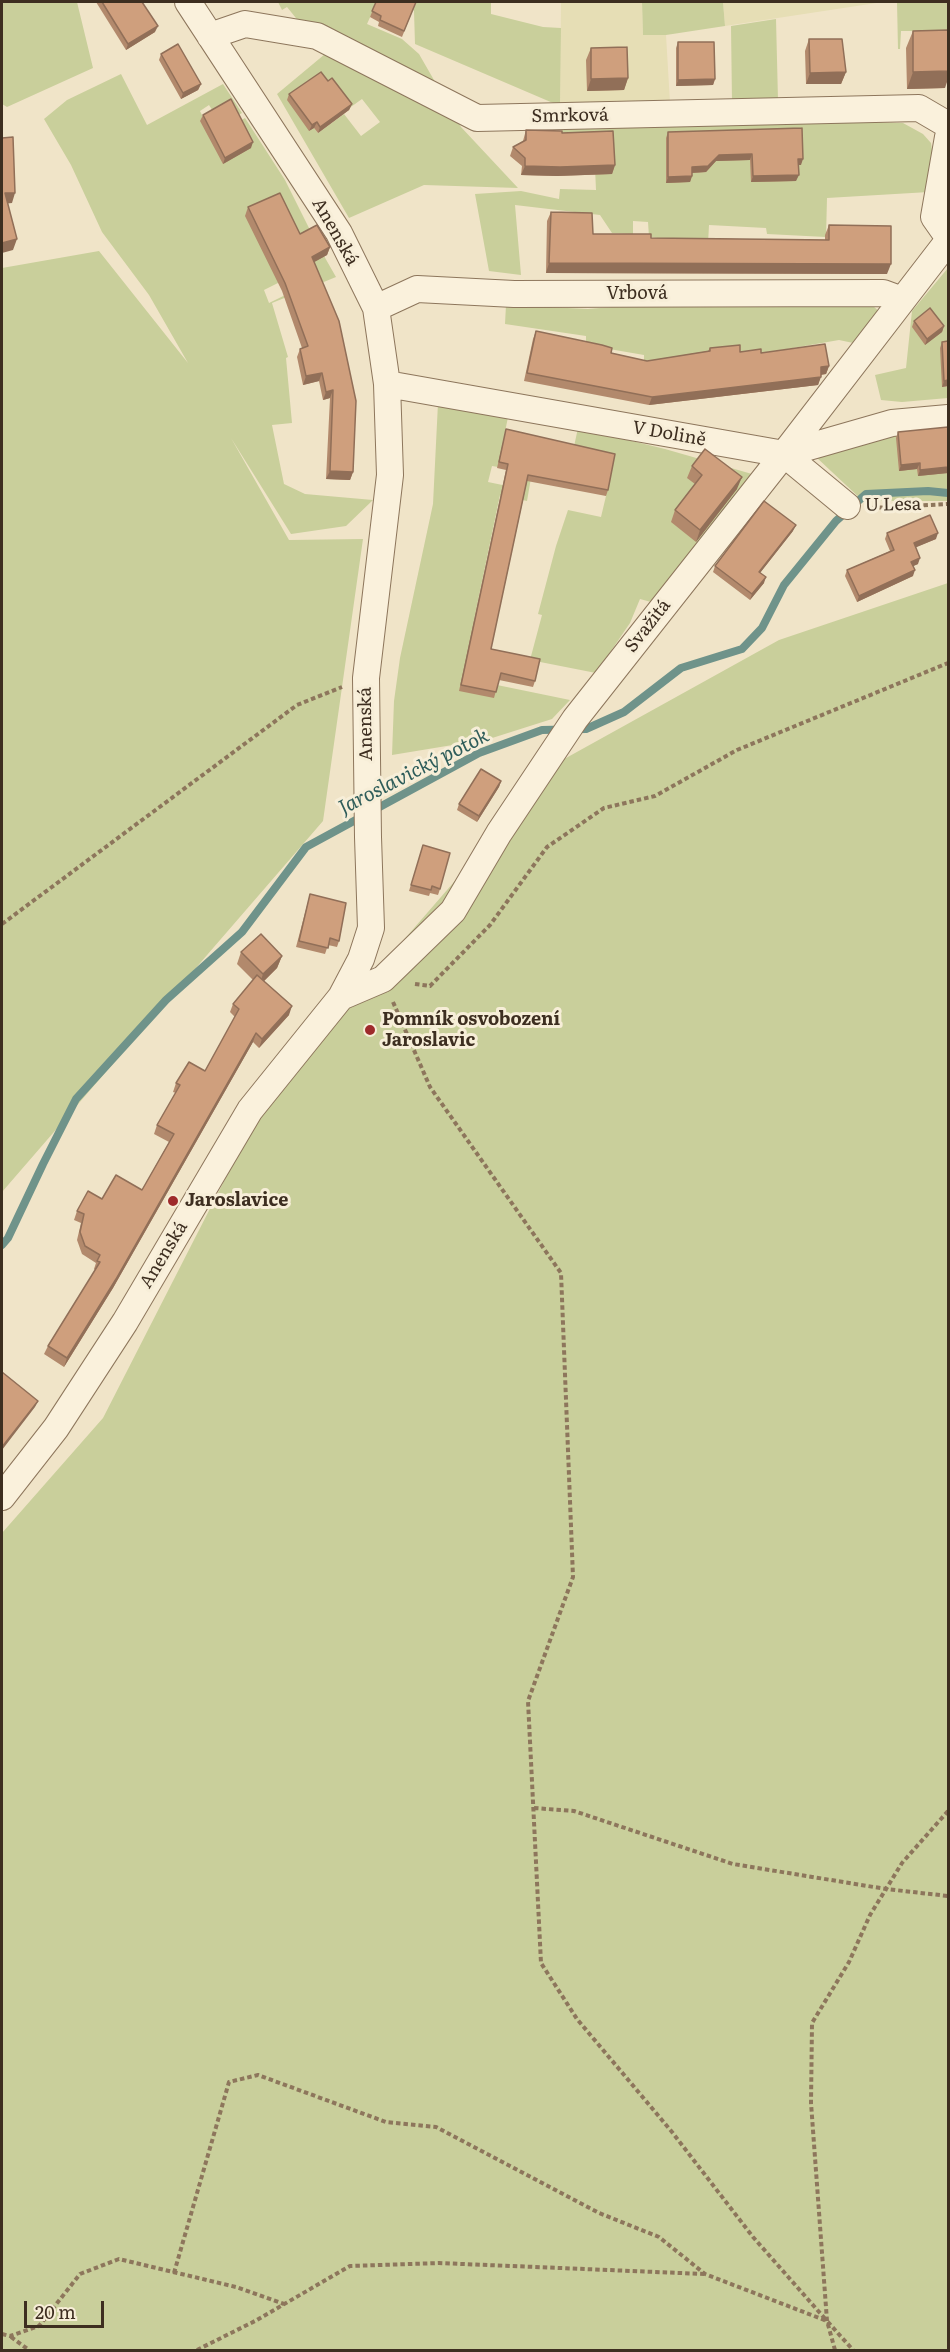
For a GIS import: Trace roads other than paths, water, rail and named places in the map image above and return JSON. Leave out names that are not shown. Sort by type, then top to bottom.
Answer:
[{"type":"street","name":"Anenská","points":[[2,1497],[56,1428],[125,1322],[250,1110],[341,997],[361,959],[371,928],[366,678],[390,475],[387,384],[376,308],[339,233],[188,2]]},
{"type":"street","name":"Smrková","points":[[210,36],[245,24],[317,36],[477,118],[919,108],[948,124]]},
{"type":"street","points":[[948,137],[934,217],[948,239]]},
{"type":"street","name":"Svažitá","points":[[341,997],[383,980],[453,911],[499,832],[575,719],[784,454],[948,239]]},
{"type":"street","name":"Vrbová","points":[[376,308],[417,289],[514,294],[883,293],[902,300]]},
{"type":"street","name":"V Dolině","points":[[387,384],[784,454],[892,423],[948,418]]},
{"type":"street","name":"U Lesa","points":[[784,454],[847,506]]},
{"type":"waterway","name":"Jaroslavický potok","points":[[2,1245],[8,1238],[76,1099],[166,1000],[242,932],[306,847],[479,753],[542,730],[586,729],[624,712],[681,668],[742,649],[762,628],[784,585],[836,521],[866,494],[928,491],[948,493]]},
{"type":"place","name":"Pomník osvobození Jaroslavic","points":[[370,1030]]},
{"type":"place","name":"Jaroslavice","points":[[173,1201]]}]
